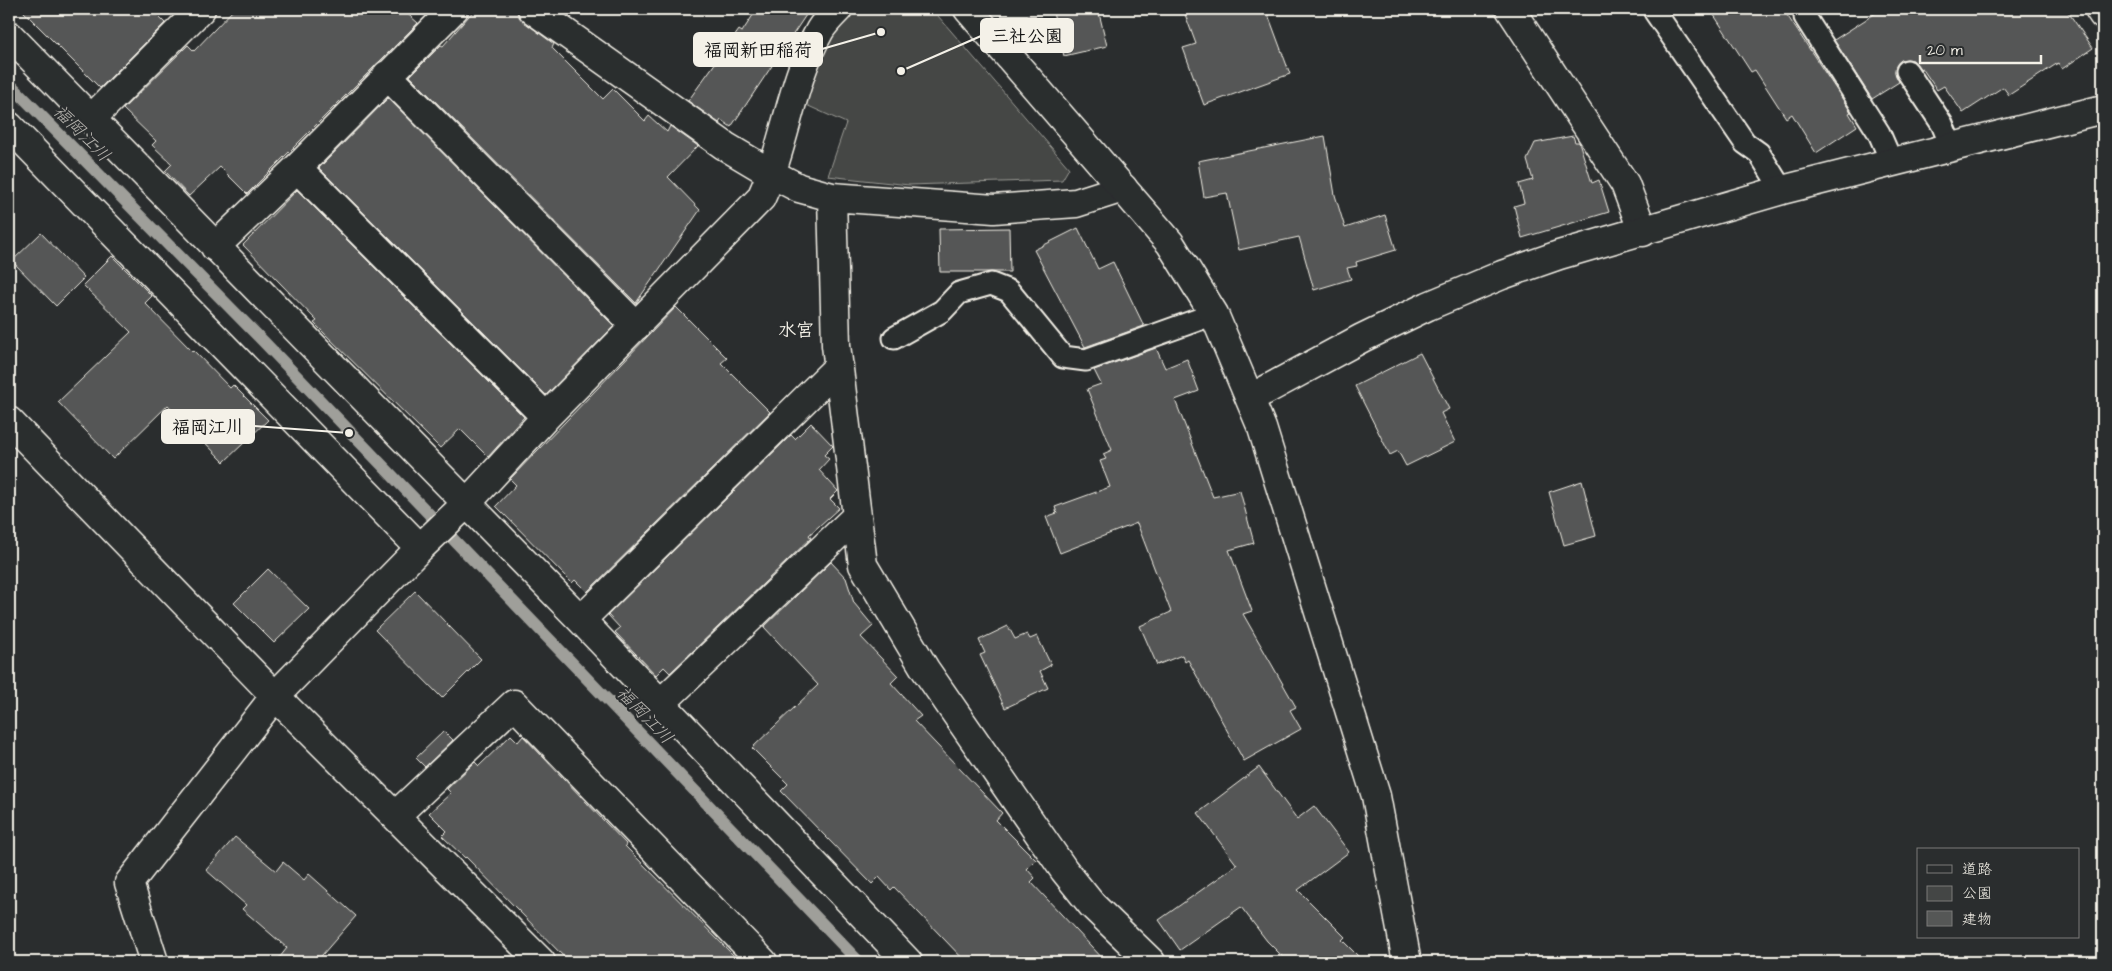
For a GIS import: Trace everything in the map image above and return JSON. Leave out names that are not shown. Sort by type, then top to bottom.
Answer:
[{"type":"street","points":[[92,118],[201,9]]},
{"type":"street","points":[[214,247],[298,168],[387,75],[454,9]]},
{"type":"street","points":[[532,9],[725,146],[799,188],[832,197],[994,209],[1076,203],[1123,188]]},
{"type":"street","points":[[154,962],[129,882],[275,696],[459,510],[546,416],[761,198],[772,174],[808,54],[821,28],[838,9]]},
{"type":"street","points":[[968,9],[1170,243],[1214,314],[1251,398],[1376,796],[1407,962]]},
{"type":"street","points":[[1510,9],[1625,184],[1643,232]]},
{"type":"street","points":[[2099,9],[2103,15]]},
{"type":"street","points":[[9,35],[92,118],[459,510],[581,620],[908,962]]},
{"type":"street","points":[[387,75],[636,326]]},
{"type":"street","points":[[1251,398],[1362,338],[1428,306],[1502,275],[1559,255],[1782,190],[2103,109]]},
{"type":"street","points":[[9,126],[425,543]]},
{"type":"street","points":[[298,168],[546,416]]},
{"type":"street","points":[[832,197],[839,366],[863,565],[925,669],[1064,870],[1092,905],[1151,962]]},
{"type":"street","points":[[581,620],[839,366]]},
{"type":"street","points":[[9,421],[275,696],[541,962]]},
{"type":"street","points":[[660,704],[857,516]]},
{"type":"street","points":[[395,816],[514,704],[763,962]]},
{"type":"lane","points":[[1655,12],[1745,143],[1759,152],[1782,190]]},
{"type":"lane","points":[[1805,17],[1879,133],[1892,163]]},
{"type":"lane","points":[[1907,71],[1942,124],[1952,148]]},
{"type":"lane","points":[[894,338],[942,311],[959,293],[991,284],[1009,291],[1063,357],[1086,360],[1214,314]]},
{"type":"green space","points":[[853,9],[932,9],[1069,168],[1062,180],[909,185],[828,176],[846,123],[804,104],[828,39]]},
{"type":"building","points":[[21,9],[151,9],[165,23],[100,88]]},
{"type":"building","points":[[234,9],[402,9],[418,23],[247,194],[220,167],[189,196],[165,171],[172,164],[152,145],[156,141],[123,109],[188,45],[194,51]]},
{"type":"building","points":[[475,9],[517,9],[523,21],[554,44],[552,48],[603,99],[613,89],[645,121],[649,116],[667,132],[670,126],[698,146],[668,177],[700,210],[636,303],[410,76],[441,45],[443,46]]},
{"type":"building","points":[[559,9],[577,9],[571,18]]},
{"type":"building","points":[[757,9],[810,9],[731,127],[721,120],[719,123],[688,101],[739,30],[742,32]]},
{"type":"building","points":[[1052,9],[1098,9],[1107,46],[1064,56]]},
{"type":"building","points":[[1183,9],[1266,9],[1290,74],[1204,105],[1183,48],[1196,44]]},
{"type":"building","points":[[1710,9],[1783,9],[1851,112],[1849,113],[1857,126],[1816,153],[1792,114],[1786,118],[1755,70],[1751,72]]},
{"type":"building","points":[[1882,9],[2066,9],[2093,48],[2062,69],[2058,63],[2009,95],[2003,87],[1963,113],[1944,86],[1937,90],[1922,68],[1920,69],[1913,60],[1907,59],[1901,60],[1896,66],[1895,72],[1899,82],[1872,99],[1834,40]]},
{"type":"building","points":[[388,98],[614,326],[546,395],[319,168]]},
{"type":"building","points":[[1325,136],[1335,195],[1345,228],[1385,215],[1396,250],[1356,262],[1357,266],[1347,268],[1351,279],[1314,290],[1299,237],[1239,250],[1227,193],[1204,197],[1198,161]]},
{"type":"building","points":[[1573,136],[1575,142],[1579,142],[1592,183],[1599,180],[1609,212],[1522,238],[1514,206],[1524,203],[1519,184],[1533,180],[1527,160],[1535,143]]},
{"type":"building","points":[[297,190],[524,417],[488,457],[460,429],[440,448],[314,323],[317,321],[243,245]]},
{"type":"building","points":[[1009,228],[1010,272],[940,272],[939,229]]},
{"type":"building","points":[[1078,228],[1098,269],[1113,262],[1144,326],[1085,347],[1034,250]]},
{"type":"building","points":[[41,233],[84,278],[56,306],[12,261]]},
{"type":"building","points":[[112,256],[152,296],[145,303],[230,388],[233,385],[268,420],[224,462],[168,405],[113,459],[58,402],[131,332],[83,285]]},
{"type":"building","points":[[676,307],[727,358],[721,363],[770,412],[587,592],[575,580],[572,583],[496,506],[516,485],[510,479]]},
{"type":"building","points":[[1156,348],[1165,368],[1187,359],[1199,391],[1175,400],[1213,497],[1240,491],[1254,543],[1229,550],[1252,611],[1243,614],[1296,707],[1290,710],[1301,729],[1244,761],[1188,660],[1185,662],[1182,655],[1157,665],[1140,626],[1171,612],[1137,523],[1060,553],[1046,517],[1057,513],[1055,507],[1110,487],[1100,461],[1106,459],[1103,454],[1112,450],[1087,389],[1101,384],[1094,370]]},
{"type":"building","points":[[1420,353],[1449,409],[1441,413],[1455,442],[1406,466],[1398,451],[1390,455],[1355,386]]},
{"type":"building","points":[[811,423],[833,446],[824,455],[829,459],[819,470],[838,491],[830,499],[839,508],[809,535],[811,538],[670,673],[664,667],[656,675],[615,632],[620,628],[608,615],[791,435],[795,439]]},
{"type":"building","points":[[1582,481],[1596,536],[1564,545],[1549,492]]},
{"type":"building","points":[[831,562],[846,578],[854,603],[873,626],[861,637],[898,676],[891,683],[921,716],[914,721],[1002,813],[996,820],[1036,860],[1027,869],[1035,878],[1031,882],[1106,962],[966,962],[894,887],[891,890],[879,877],[872,884],[781,791],[788,784],[752,748],[818,685],[764,627]]},
{"type":"building","points":[[268,569],[309,609],[274,643],[234,603]]},
{"type":"building","points":[[415,591],[481,659],[442,698],[375,630]]},
{"type":"building","points":[[1008,626],[1015,639],[1027,634],[1030,639],[1037,636],[1051,665],[1040,671],[1048,688],[1005,708],[980,655],[985,653],[979,640]]},
{"type":"building","points":[[444,731],[453,740],[425,767],[416,758]]},
{"type":"building","points":[[511,735],[518,742],[523,736],[626,844],[625,846],[740,962],[569,962],[466,857],[442,836],[447,831],[429,813],[451,793],[447,789],[475,762],[479,766]]},
{"type":"building","points":[[1259,767],[1297,819],[1314,806],[1349,852],[1298,890],[1345,937],[1342,940],[1364,962],[1288,962],[1267,941],[1241,907],[1180,950],[1159,920],[1237,865],[1198,813]]},
{"type":"building","points":[[235,837],[276,871],[283,862],[304,880],[309,874],[356,916],[316,962],[276,962],[287,948],[242,909],[246,905],[206,870]]},
{"type":"waterway","name":"福岡江川","points":[[9,83],[263,341],[859,962]]},
{"type":"place","name":"福岡新田稲荷","points":[[881,32]]},
{"type":"place","name":"三社公園","points":[[901,71]]},
{"type":"place","name":"福岡江川","points":[[349,433]]},
{"type":"district","name":"水宮","points":[[796,330]]}]
